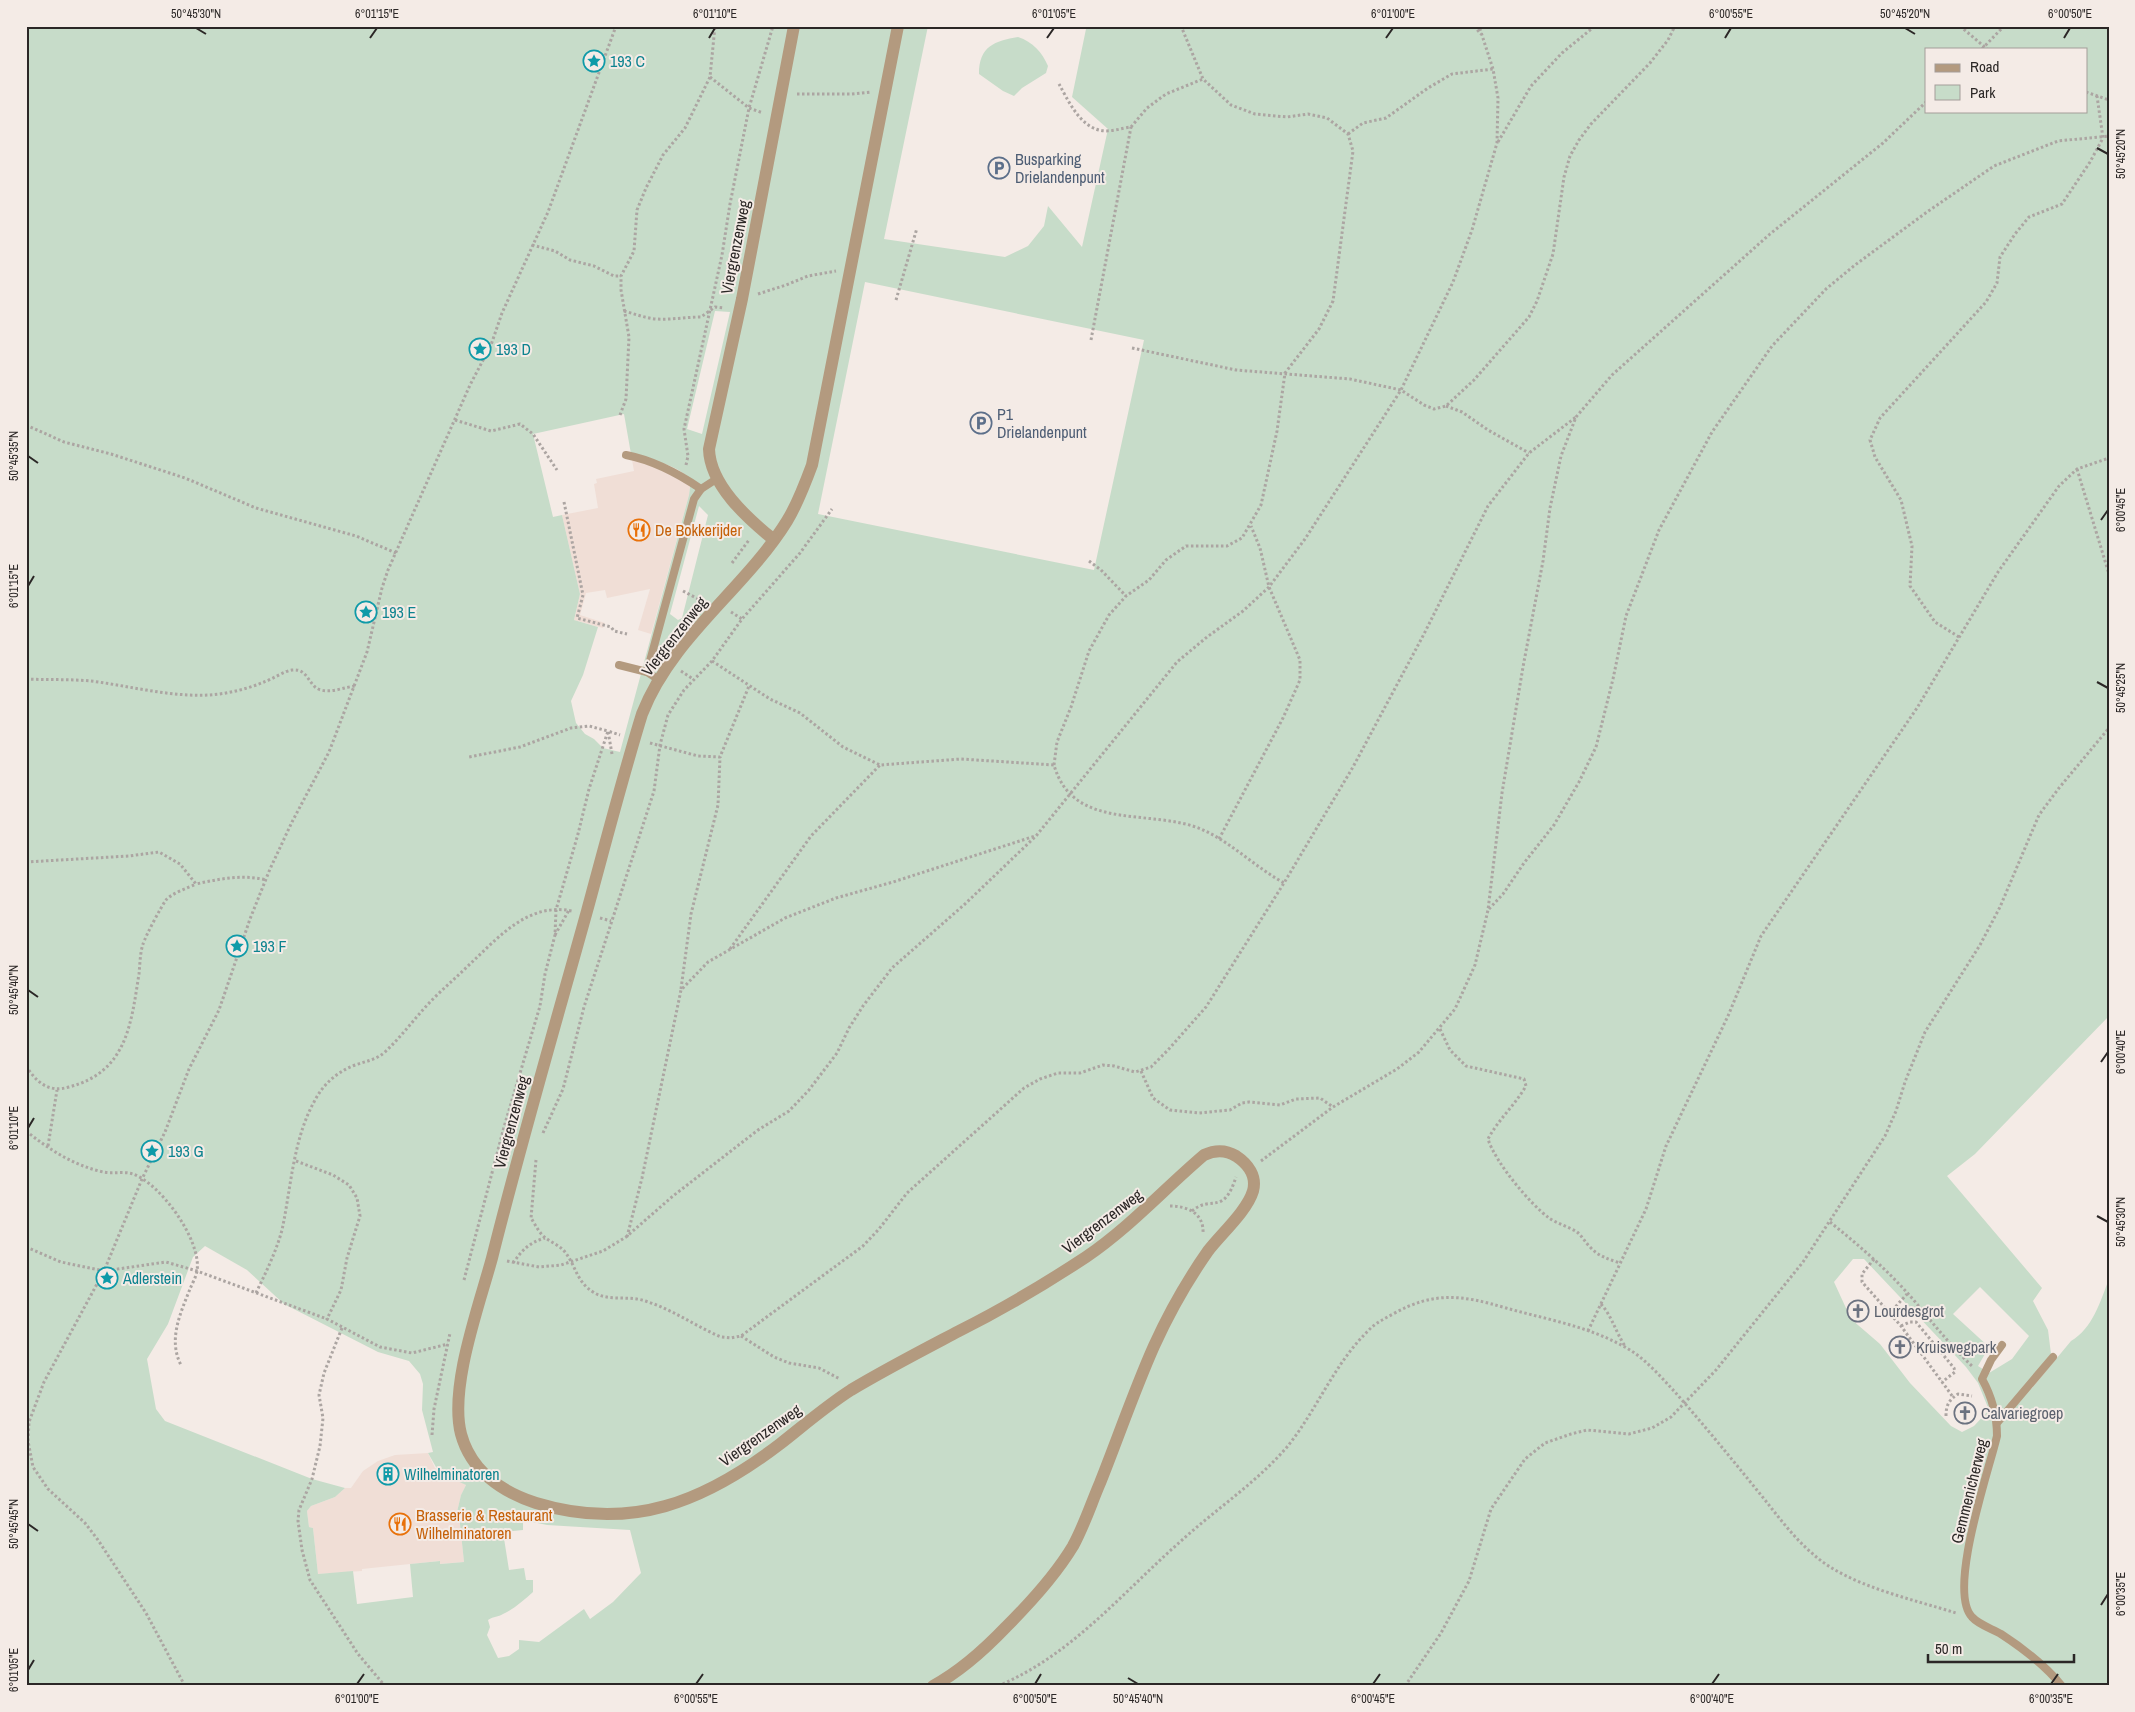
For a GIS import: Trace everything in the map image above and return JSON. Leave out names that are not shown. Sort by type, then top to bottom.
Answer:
[{"type":"street","name":"Viergrenzenweg","points":[[773,539],[742,513],[718,478],[710,459],[710,443],[741,304],[794,26]]},
{"type":"street","name":"Viergrenzenweg","points":[[898,26],[815,453],[798,502],[786,522],[679,651],[659,680],[645,706],[634,739],[514,1172],[461,1378],[458,1412],[461,1436],[476,1463],[496,1485],[512,1494],[539,1504],[588,1512],[637,1513],[681,1502],[753,1464],[850,1391],[1000,1309],[1088,1256],[1134,1220],[1204,1156],[1216,1151],[1227,1152],[1243,1160],[1250,1169]]},
{"type":"street","points":[[933,1686],[961,1668],[996,1638],[1040,1591],[1066,1557],[1083,1525],[1142,1373],[1171,1311],[1209,1250],[1251,1196],[1254,1186],[1250,1169]]},
{"type":"lane","points":[[626,455],[636,457],[684,478],[701,489]]},
{"type":"lane","points":[[647,672],[694,498],[701,489],[718,478]]},
{"type":"lane","points":[[619,664],[647,672],[659,680]]},
{"type":"lane","name":"Gemmenicherweg","points":[[1972,1618],[1965,1601],[1966,1564],[1974,1518],[1995,1442],[1997,1423],[1993,1402],[1982,1379],[1991,1360],[2002,1345]]},
{"type":"lane","points":[[1997,1423],[2053,1357]]},
{"type":"lane","points":[[1972,1618],[1997,1631],[2030,1654],[2062,1686]]},
{"type":"path","points":[[185,1686],[146,1613],[98,1540],[85,1523],[48,1489],[33,1467],[28,1441],[34,1406],[44,1382],[104,1271],[142,1179],[165,1132],[189,1069],[219,1010],[250,919],[266,880],[292,822],[329,752],[368,652],[382,588],[470,385],[491,345],[562,175],[616,26]]},
{"type":"path","points":[[620,414],[626,399],[629,337],[624,311],[621,276],[634,251],[637,210],[663,155],[685,128],[710,77],[715,26]]},
{"type":"path","points":[[684,478],[688,456],[684,428],[749,108],[773,26]]},
{"type":"path","points":[[1181,26],[1203,80],[1232,105],[1255,114],[1287,117],[1308,114],[1327,118],[1348,134],[1353,151],[1333,301],[1319,329],[1285,374],[1277,431],[1260,505],[1250,526],[1242,538],[1227,546],[1186,546],[1166,560],[1149,580],[1126,596],[1110,615],[1090,650],[1057,742],[1054,765],[1058,780],[1070,795],[1083,805],[1102,813],[1145,817],[1185,824],[1201,829],[1284,883]]},
{"type":"path","points":[[1474,26],[1482,35]]},
{"type":"path","points":[[545,1238],[532,1242],[521,1251],[513,1263],[540,1266],[571,1263],[603,1251],[626,1237],[674,1196],[758,1130],[788,1111],[809,1090],[837,1053],[849,1028],[863,1006],[892,968],[965,904],[1036,836],[1177,662],[1207,636],[1243,611],[1269,587],[1305,539],[1400,390],[1453,282],[1472,230],[1497,143],[1498,98],[1493,69],[1479,26]]},
{"type":"path","points":[[1497,143],[1531,86],[1562,54],[1594,26]]},
{"type":"path","points":[[1132,348],[1260,374],[1350,379],[1400,390],[1434,409],[1446,406],[1474,380],[1528,317],[1537,301],[1553,254],[1564,177],[1570,156],[1578,140],[1650,63],[1668,40],[1675,26]]},
{"type":"path","points":[[1960,26],[1984,48],[2004,26]]},
{"type":"path","points":[[1348,134],[1363,123],[1386,118],[1428,88],[1452,74],[1493,69]]},
{"type":"path","points":[[710,77],[749,108],[777,118]]},
{"type":"path","points":[[1090,340],[1131,127],[1147,108],[1166,94],[1203,80]]},
{"type":"path","points":[[1059,84],[1075,112],[1092,126],[1099,130],[1131,127]]},
{"type":"path","points":[[782,94],[852,94],[886,90]]},
{"type":"path","points":[[2088,93],[2109,100]]},
{"type":"path","points":[[1959,638],[1935,622],[1910,586],[1912,546],[1901,500],[1876,456],[1870,440],[1880,418],[1986,302],[1997,283],[2000,257],[2015,234],[2029,217],[2062,204],[2090,162],[2103,138],[2097,96]]},
{"type":"path","points":[[536,1157],[530,1218],[545,1238],[558,1245],[580,1279],[598,1294],[643,1300],[655,1304],[721,1337],[731,1338],[741,1336],[863,1246],[907,1193],[1024,1088],[1040,1079],[1058,1073],[1080,1073],[1103,1065],[1135,1072],[1151,1067],[1206,1006],[1284,883],[1358,758],[1424,634],[1488,506],[1529,453],[1576,417],[1612,375],[1770,234],[1883,143],[1925,103]]},
{"type":"path","points":[[1488,910],[1503,894],[1554,825],[1579,782],[1596,747],[1626,616],[1659,530],[1712,432],[1772,346],[1826,289],[1855,265],[1994,166],[2058,141],[2109,136]]},
{"type":"path","points":[[896,300],[916,228]]},
{"type":"path","points":[[532,245],[555,251],[570,260],[594,266],[614,276],[621,276]]},
{"type":"path","points":[[624,311],[648,318],[701,317],[715,307],[741,304],[808,276],[851,269]]},
{"type":"path","points":[[1446,406],[1462,412],[1488,430],[1529,453]]},
{"type":"path","points":[[1192,1211],[1200,1206],[1222,1202],[1234,1188],[1238,1173],[1250,1169],[1332,1106],[1397,1069],[1419,1052],[1455,1009],[1475,965],[1488,910],[1502,793],[1543,560],[1550,508],[1562,456],[1576,417]]},
{"type":"path","points":[[455,420],[491,431],[520,424],[533,434],[557,470]]},
{"type":"path","points":[[26,425],[64,442],[112,454],[185,478],[256,508],[356,536],[396,553]]},
{"type":"path","points":[[1588,1331],[1646,1209],[1666,1146],[1728,1016],[1761,936],[1917,708],[1998,572],[2058,486],[2077,469],[2109,458]]},
{"type":"path","points":[[2077,469],[2109,574]]},
{"type":"path","points":[[564,502],[583,595],[577,618],[612,626],[614,631],[627,634]]},
{"type":"path","points":[[542,1136],[562,1089],[584,1006],[654,791],[660,745],[668,715],[693,679],[712,661],[742,619],[800,553],[832,509]]},
{"type":"path","points":[[1219,839],[1279,726],[1300,680],[1300,660],[1269,587],[1260,548],[1250,526]]},
{"type":"path","points":[[659,533],[668,532]]},
{"type":"path","points":[[1089,561],[1101,570],[1126,596]]},
{"type":"path","points":[[712,661],[770,699],[800,713],[843,747],[880,765],[962,759],[1054,765]]},
{"type":"path","points":[[26,679],[89,681],[176,695],[210,695],[237,691],[263,683],[292,670],[301,671],[308,676],[311,684],[320,690],[328,691],[356,686]]},
{"type":"path","points":[[680,670],[693,679]]},
{"type":"path","points":[[464,1280],[504,1127],[540,1006],[545,974],[555,935],[556,910],[589,789],[608,731],[589,726],[571,728],[520,747],[469,757]]},
{"type":"path","points":[[1406,1686],[1441,1633],[1469,1581],[1491,1509],[1525,1459],[1544,1443],[1587,1430],[1629,1434],[1652,1428],[1671,1417],[1716,1370],[1778,1295],[1830,1222],[1885,1136],[1925,1032],[1980,945],[2000,908],[2039,815],[2109,728]]},
{"type":"path","points":[[626,1237],[642,1178],[681,990],[691,914],[718,805],[720,757]]},
{"type":"path","points":[[730,949],[811,836],[880,765]]},
{"type":"path","points":[[681,990],[708,962],[786,918],[836,898],[894,882],[1036,836]]},
{"type":"path","points":[[26,862],[129,856],[159,852],[180,864],[196,884]]},
{"type":"path","points":[[26,1066],[34,1078],[48,1088],[57,1090],[85,1083],[103,1072],[118,1054],[128,1033],[143,944],[167,899],[196,884],[222,878],[253,877],[266,880]]},
{"type":"path","points":[[256,1293],[269,1267],[278,1242],[300,1138],[310,1110],[320,1091],[334,1076],[356,1064],[372,1061],[386,1052],[434,998],[509,926],[525,917],[556,910],[577,912]]},
{"type":"path","points":[[1440,1029],[1450,1050],[1466,1066],[1502,1072],[1524,1079],[1526,1086],[1519,1099],[1493,1130],[1488,1139],[1490,1146],[1504,1168],[1534,1204],[1549,1218],[1576,1232],[1594,1252],[1603,1258],[1620,1263]]},
{"type":"path","points":[[1141,1071],[1153,1098],[1170,1110],[1209,1112],[1230,1110],[1242,1103],[1249,1102],[1280,1105],[1296,1099],[1320,1098],[1332,1106]]},
{"type":"path","points":[[48,1146],[57,1090]]},
{"type":"path","points":[[26,1131],[61,1157],[106,1172],[132,1173],[142,1179],[156,1190],[191,1236],[197,1257],[197,1271],[174,1336],[176,1355],[181,1365]]},
{"type":"path","points":[[296,1161],[333,1175],[349,1185],[357,1198],[360,1216],[347,1258],[341,1290],[327,1319]]},
{"type":"path","points":[[1167,1205],[1181,1206],[1192,1211],[1202,1223],[1201,1240]]},
{"type":"path","points":[[1830,1222],[1874,1259],[1973,1368]]},
{"type":"path","points":[[26,1247],[60,1262],[104,1271],[166,1262],[197,1271],[327,1319],[380,1347],[412,1353],[448,1344]]},
{"type":"path","points":[[1874,1259],[1862,1274],[1862,1282],[1901,1326],[1953,1397]]},
{"type":"path","points":[[1889,1314],[1907,1294]]},
{"type":"path","points":[[998,1686],[1047,1659],[1092,1626],[1181,1541],[1263,1473],[1290,1443],[1355,1343],[1374,1324],[1411,1304],[1431,1298],[1452,1296],[1472,1299],[1588,1331],[1626,1347]]},
{"type":"path","points":[[1601,1304],[1612,1318],[1614,1329],[1626,1347],[1660,1376],[1685,1403],[1787,1527],[1816,1557],[1832,1568],[1863,1582],[1972,1618]]},
{"type":"path","points":[[1901,1326],[1910,1322],[1916,1322],[1954,1368],[1955,1372],[1942,1382]]},
{"type":"path","points":[[342,1328],[326,1366],[320,1388],[319,1395],[323,1418],[320,1446],[312,1479],[299,1510],[299,1534],[305,1567],[310,1580],[358,1654],[385,1686]]},
{"type":"path","points":[[432,1435],[434,1409],[450,1333]]},
{"type":"path","points":[[741,1336],[774,1357],[819,1368],[842,1380]]},
{"type":"path","points":[[1946,1416],[1948,1402],[1953,1397],[1958,1394],[1972,1396]]},
{"type":"shaded area","points":[[631,454],[659,462],[685,474],[691,480],[689,495],[651,634],[638,630],[650,589],[607,598],[605,590],[586,593],[580,615],[605,623],[603,628],[574,620],[580,594],[562,515],[598,508],[594,484],[597,483],[596,479],[634,471]]},
{"type":"shaded area","points":[[428,1453],[435,1468],[466,1485],[461,1495],[457,1512],[464,1562],[439,1564],[439,1561],[362,1569],[362,1571],[318,1574],[313,1528],[309,1527],[307,1511],[311,1506],[335,1497],[345,1488],[351,1488],[363,1471],[378,1461],[395,1455]]},
{"type":"green space","points":[[26,26],[928,26],[884,239],[1005,257],[1028,246],[1044,226],[1048,206],[1082,247],[1108,129],[1072,97],[1086,29],[1075,26],[2109,26],[2109,1016],[1975,1154],[1947,1176],[2042,1288],[2033,1301],[2048,1330],[2051,1354],[2007,1407],[2032,1388],[2071,1341],[2085,1329],[2095,1314],[2109,1279],[2109,1686],[26,1686]],"holes":[[[865,282],[1144,340],[1094,570],[818,514]],[[715,311],[730,312],[702,434],[687,429]],[[624,414],[631,454],[671,466],[691,480],[689,495],[620,752],[603,748],[594,739],[585,734],[576,723],[571,701],[583,675],[598,627],[574,620],[580,594],[562,515],[553,517],[533,434]],[[699,506],[708,515],[682,618],[678,620],[670,614]],[[205,1246],[247,1270],[284,1304],[378,1352],[409,1361],[420,1374],[423,1384],[422,1410],[433,1452],[428,1453],[440,1474],[466,1485],[461,1495],[457,1512],[464,1562],[440,1564],[440,1561],[410,1564],[413,1597],[357,1604],[353,1571],[318,1574],[313,1528],[309,1527],[307,1511],[311,1506],[335,1497],[345,1488],[312,1479],[165,1421],[156,1409],[147,1359],[168,1324],[193,1257]],[[1853,1259],[1864,1259],[1966,1367],[1978,1383],[1989,1410],[1974,1426],[1962,1432],[1951,1426],[1910,1383],[1880,1344],[1851,1319],[1834,1282]],[[1980,1287],[2029,1336],[2012,1359],[1989,1373],[1978,1366],[1989,1347],[1953,1314]],[[523,1520],[547,1525],[630,1530],[641,1573],[613,1602],[590,1619],[584,1609],[539,1642],[519,1640],[519,1649],[509,1656],[498,1658],[487,1635],[490,1627],[488,1620],[511,1610],[533,1592],[533,1580],[526,1580],[524,1568],[509,1570],[503,1532],[523,1530]]]},
{"type":"green space","points":[[1018,37],[1036,48],[1048,66],[1046,73],[1022,88],[1014,96],[1003,91],[979,74],[982,57],[990,46]]},
{"type":"place","name":"193 C","points":[[594,61]]},
{"type":"place","name":"Busparking Drielandenpunt","points":[[999,168]]},
{"type":"place","name":"193 D","points":[[480,349]]},
{"type":"place","name":"P1 Drielandenpunt","points":[[981,423]]},
{"type":"place","name":"De Bokkerijder","points":[[639,530]]},
{"type":"place","name":"193 E","points":[[366,612]]},
{"type":"place","name":"193 F","points":[[237,946]]},
{"type":"place","name":"193 G","points":[[152,1151]]},
{"type":"place","name":"Adlerstein","points":[[107,1278]]},
{"type":"place","name":"Lourdesgrot","points":[[1858,1311]]},
{"type":"place","name":"Kruiswegpark","points":[[1900,1347]]},
{"type":"place","name":"Calvariegroep","points":[[1965,1413]]},
{"type":"place","name":"Wilhelminatoren","points":[[388,1474]]},
{"type":"place","name":"Brasserie & Restaurant Wilhelminatoren","points":[[400,1524]]}]
